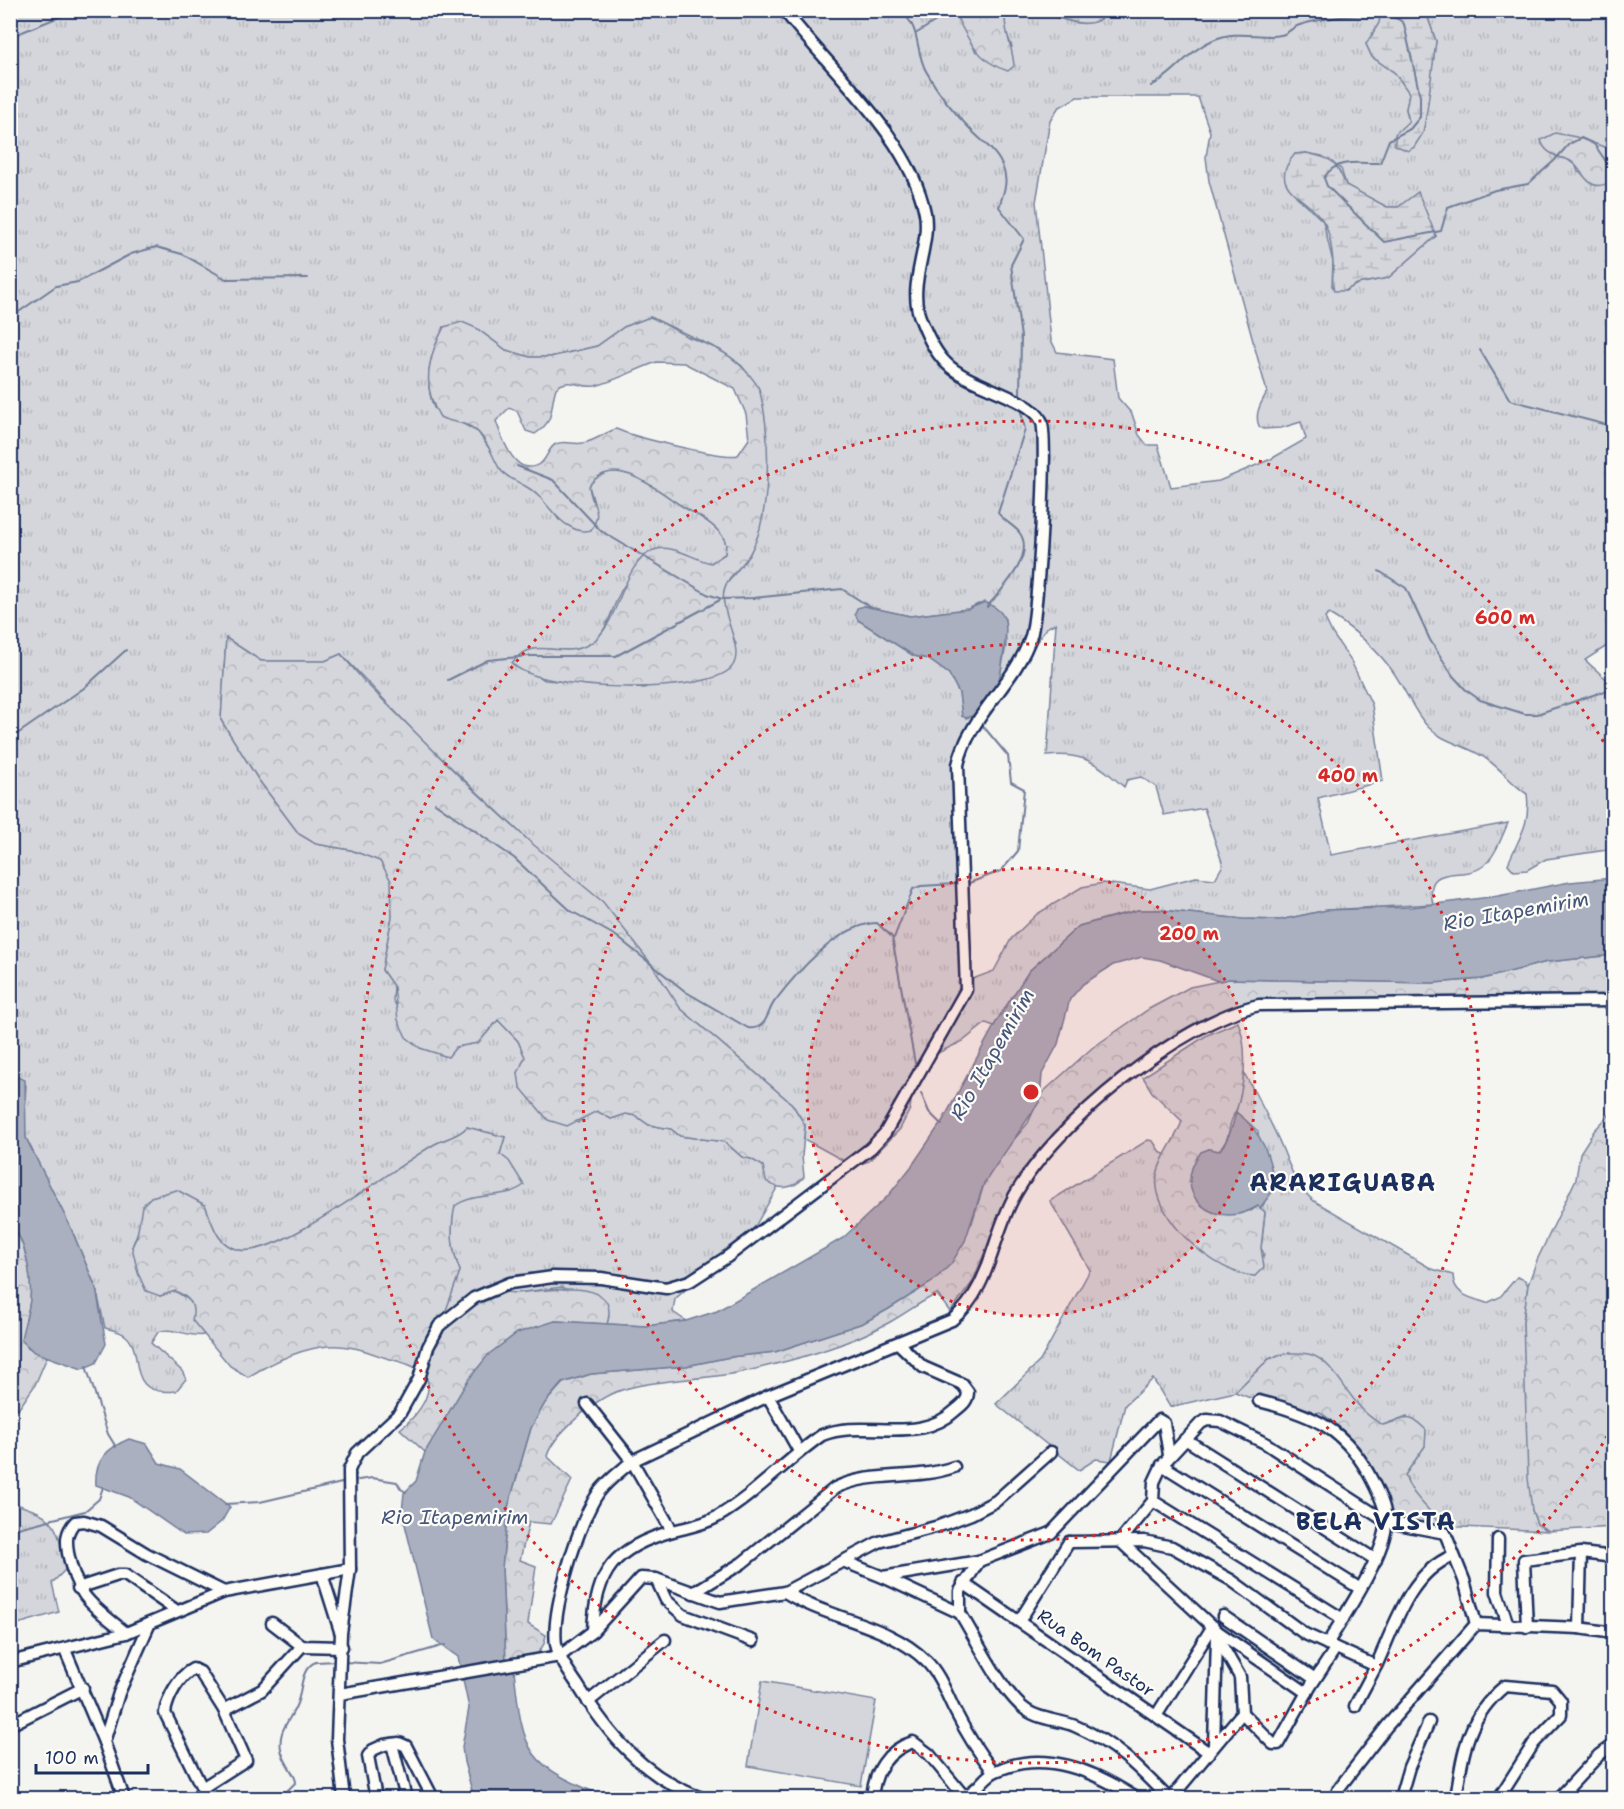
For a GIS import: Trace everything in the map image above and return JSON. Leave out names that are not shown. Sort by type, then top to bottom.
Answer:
[{"type":"street","points":[[344,1798],[337,1739],[341,1633],[350,1569],[349,1477],[360,1450],[400,1413],[419,1380],[434,1332],[459,1309],[488,1290],[510,1283],[553,1277],[601,1278],[651,1287],[679,1286],[727,1257],[861,1156],[885,1133],[896,1118],[966,990],[958,765],[966,740],[1031,636],[1041,529],[1044,426],[1033,410],[960,374],[938,354],[917,308],[918,281],[926,222],[915,181],[898,151],[872,115],[784,10]]},
{"type":"street","points":[[702,1798],[666,1782],[626,1751],[588,1702],[560,1656],[556,1637],[557,1616],[582,1524],[600,1492],[632,1461],[768,1396],[942,1327],[963,1311],[986,1274],[1014,1196],[1026,1178],[1076,1121],[1107,1091],[1143,1064],[1214,1020],[1259,1005],[1614,1001]]},
{"type":"street","points":[[593,1631],[594,1606],[599,1584],[609,1565],[637,1545],[672,1531],[703,1524],[717,1517],[822,1435],[837,1429],[902,1430],[932,1425],[951,1414],[966,1400],[968,1392],[962,1384],[923,1367],[899,1344]]},
{"type":"street","points":[[768,1396],[799,1451]]},
{"type":"street","points":[[1216,1631],[1240,1677],[1242,1713],[1276,1745],[1315,1679],[1342,1619],[1376,1560],[1387,1522],[1382,1500],[1368,1472],[1351,1446],[1337,1431],[1289,1409],[1259,1401]]},
{"type":"street","points":[[587,1404],[632,1461],[672,1531]]},
{"type":"street","points":[[883,1577],[979,1561],[1051,1533],[1159,1420],[1164,1423],[1169,1455]]},
{"type":"street","points":[[1120,1541],[1153,1501],[1154,1482],[1169,1455],[1201,1423],[1207,1420],[1220,1421],[1264,1443],[1387,1522],[1445,1533],[1452,1556],[1464,1580],[1476,1624]]},
{"type":"street","points":[[1185,1439],[1376,1560]]},
{"type":"street","points":[[340,1694],[560,1656],[593,1631],[636,1580],[646,1577],[712,1601],[728,1602],[785,1592],[879,1542],[971,1514],[996,1501],[1051,1452]]},
{"type":"street","points":[[1162,1465],[1359,1588]]},
{"type":"street","points":[[693,1593],[742,1563],[835,1488],[852,1480],[870,1477],[915,1477],[954,1467]]},
{"type":"street","points":[[1153,1501],[1342,1619]]},
{"type":"street","points":[[126,1633],[86,1599],[78,1588],[73,1576],[67,1538],[75,1522],[84,1521],[101,1526],[147,1554],[224,1592]]},
{"type":"street","points":[[1051,1533],[1069,1542],[1144,1541],[1172,1547],[1231,1580],[1291,1625],[1376,1666]]},
{"type":"street","points":[[1498,1539],[1497,1592],[1508,1625]]},
{"type":"street","points":[[1120,1541],[1216,1631],[1307,1693]]},
{"type":"street","points":[[1020,1620],[1069,1542]]},
{"type":"street","points":[[1527,1627],[1524,1560],[1581,1553],[1614,1557]]},
{"type":"street","points":[[1579,1628],[1581,1553]]},
{"type":"street","points":[[1354,1706],[1376,1666],[1406,1600],[1429,1570],[1452,1556]]},
{"type":"street","points":[[843,1561],[960,1613]]},
{"type":"street","points":[[979,1561],[963,1583],[959,1600],[960,1613],[1020,1705],[1042,1718],[1073,1725],[1108,1742],[1133,1761],[1170,1798],[1242,1713]]},
{"type":"street","points":[[10,1662],[126,1633],[224,1592],[350,1569]]},
{"type":"street","points":[[322,1574],[341,1633]]},
{"type":"street","points":[[78,1588],[118,1575],[130,1578],[177,1611]]},
{"type":"street","points":[[656,1579],[666,1600],[683,1615],[753,1641]]},
{"type":"street","name":"Rua Bom Pastor","points":[[963,1583],[1020,1620],[1156,1716],[1211,1749]]},
{"type":"street","points":[[785,1592],[806,1604],[890,1637],[913,1649],[928,1662],[965,1730],[993,1771]]},
{"type":"street","points":[[1223,1616],[1315,1679]]},
{"type":"street","points":[[104,1742],[119,1693],[150,1623]]},
{"type":"street","points":[[272,1623],[302,1646],[341,1657]]},
{"type":"street","points":[[1476,1624],[1579,1628],[1614,1633]]},
{"type":"street","points":[[1335,1798],[1339,1788],[1386,1726],[1476,1624]]},
{"type":"street","points":[[1156,1716],[1216,1631]]},
{"type":"street","points":[[1211,1749],[1216,1631]]},
{"type":"street","points":[[588,1702],[665,1641]]},
{"type":"street","points":[[224,1710],[262,1690],[302,1646]]},
{"type":"street","points":[[65,1650],[83,1688],[124,1798]]},
{"type":"street","points":[[197,1670],[224,1710],[246,1760],[205,1793],[168,1722],[166,1704],[186,1674],[197,1670]]},
{"type":"street","points":[[1456,1798],[1463,1754],[1473,1722],[1488,1700],[1505,1686],[1552,1690],[1561,1701],[1561,1715],[1534,1743],[1498,1798]]},
{"type":"street","points":[[10,1725],[83,1688]]},
{"type":"street","points":[[1400,1798],[1409,1767],[1429,1722]]},
{"type":"street","points":[[872,1798],[878,1771],[891,1755],[911,1742],[919,1744],[930,1755],[963,1795],[969,1794],[993,1771],[1040,1762],[1065,1764],[1089,1772],[1136,1798]]},
{"type":"street","points":[[376,1798],[368,1756],[373,1750],[402,1743],[408,1748],[433,1798]]},
{"type":"street","points":[[392,1744],[406,1798]]},
{"type":"street","points":[[1559,1798],[1599,1755],[1614,1744]]},
{"type":"green space","points":[[1111,10],[1381,11],[1380,23],[1366,44],[1372,57],[1395,73],[1410,93],[1406,109],[1414,147],[1422,133],[1436,41],[1428,18],[1429,11],[1613,11],[1613,150],[1570,136],[1552,136],[1542,140],[1576,166],[1578,172],[1607,184],[1613,180],[1613,642],[1585,660],[1613,685],[1613,849],[1546,859],[1527,870],[1514,871],[1508,864],[1526,822],[1527,794],[1485,758],[1441,737],[1428,727],[1394,672],[1382,658],[1353,630],[1329,614],[1325,618],[1332,633],[1351,661],[1372,705],[1383,781],[1318,798],[1331,855],[1508,823],[1498,846],[1487,863],[1474,871],[1439,877],[1434,882],[1431,891],[1433,904],[1327,910],[1280,920],[1138,910],[1079,926],[1029,971],[994,1026],[986,1023],[963,1041],[929,1057],[913,1088],[910,1109],[900,1129],[869,1161],[857,1165],[846,1162],[804,1139],[805,1125],[792,1104],[680,1008],[529,841],[422,740],[341,654],[325,661],[261,661],[226,638],[221,720],[258,779],[299,834],[316,844],[351,850],[380,861],[392,881],[392,917],[382,970],[394,987],[393,1000],[420,1048],[448,1057],[456,1047],[479,1042],[498,1020],[518,1041],[525,1057],[518,1073],[578,1123],[585,1116],[597,1111],[611,1119],[626,1114],[636,1116],[649,1125],[671,1129],[680,1136],[725,1142],[742,1157],[764,1166],[770,1184],[778,1186],[741,1251],[700,1277],[675,1299],[673,1312],[686,1321],[645,1326],[607,1324],[609,1316],[562,1287],[516,1293],[492,1292],[438,1331],[460,1271],[452,1238],[454,1206],[464,1199],[511,1192],[500,1154],[505,1137],[467,1127],[456,1135],[435,1144],[309,1226],[257,1249],[239,1250],[225,1244],[216,1233],[205,1205],[177,1190],[151,1197],[132,1247],[160,1296],[175,1291],[191,1301],[204,1335],[170,1330],[158,1332],[151,1343],[182,1371],[186,1379],[176,1391],[159,1391],[149,1387],[142,1381],[132,1343],[122,1333],[105,1328],[96,1288],[70,1226],[26,1138],[24,1118],[26,1085],[11,1074],[11,11],[954,11],[976,52],[1012,47],[1006,32],[1005,20],[1011,14],[1041,13],[1080,23],[1095,21]],"holes":[[[1077,97],[1198,97],[1210,132],[1206,157],[1209,181],[1267,392],[1258,413],[1259,426],[1263,429],[1281,428],[1301,422],[1306,439],[1271,459],[1219,481],[1171,487],[1158,445],[1147,445],[1139,435],[1132,414],[1118,398],[1113,359],[1057,352],[1051,340],[1036,202],[1050,121],[1058,108]],[[1306,153],[1322,156],[1341,169],[1346,185],[1387,207],[1398,207],[1436,236],[1388,278],[1357,284],[1345,291],[1332,286],[1333,262],[1323,221],[1296,196],[1295,154]],[[650,317],[720,350],[742,366],[759,389],[767,456],[760,527],[750,554],[725,586],[723,596],[723,609],[736,644],[644,688],[545,680],[512,663],[521,654],[530,650],[571,650],[582,648],[593,642],[604,629],[627,582],[686,554],[699,561],[711,563],[725,554],[725,541],[715,527],[704,519],[649,484],[623,473],[611,472],[599,476],[589,486],[594,503],[559,520],[547,503],[500,469],[495,457],[478,432],[434,408],[429,387],[432,356],[444,327],[476,328],[506,350],[530,357],[550,357],[597,346],[624,327]],[[978,604],[1005,619],[1006,646],[999,680],[962,716],[959,693],[949,674],[928,659],[914,656],[858,620],[864,606],[910,616],[968,609]],[[1056,623],[1047,756],[1071,756],[1089,761],[1106,771],[1124,787],[1127,780],[1141,777],[1156,787],[1164,815],[1204,808],[1223,865],[1215,879],[1196,877],[1150,889],[1103,883],[1082,887],[1037,914],[1011,939],[994,971],[970,980],[959,756],[1046,628]]]},
{"type":"green space","points":[[954,11],[1111,11],[1095,22],[1087,23],[1041,13],[1011,14],[1005,20],[1014,66],[1008,71],[981,55],[968,39]]},
{"type":"green space","points":[[1381,11],[1429,11],[1428,18],[1436,41],[1423,133],[1414,147],[1408,151],[1395,145],[1395,134],[1409,121],[1406,109],[1409,93],[1395,73],[1372,57],[1366,44],[1379,23]]},
{"type":"green space","points":[[1555,133],[1576,137],[1613,150],[1613,180],[1604,185],[1590,183],[1572,162],[1548,151],[1541,140]]},
{"type":"green space","points":[[1306,153],[1328,159],[1336,165],[1346,185],[1387,207],[1398,207],[1418,192],[1436,236],[1388,278],[1357,284],[1345,291],[1334,291],[1332,252],[1325,225],[1317,213],[1292,192],[1284,176],[1295,154]]},
{"type":"green space","points":[[650,317],[722,352],[735,360],[755,382],[763,407],[768,460],[766,496],[760,528],[747,558],[728,580],[724,590],[725,610],[736,652],[735,661],[731,668],[715,677],[689,683],[621,687],[585,685],[527,673],[512,663],[521,654],[530,650],[539,648],[569,650],[591,643],[609,622],[634,568],[643,557],[654,550],[668,549],[711,563],[725,554],[725,541],[715,527],[636,477],[611,472],[599,476],[589,486],[597,512],[591,530],[575,529],[559,519],[533,491],[502,472],[485,441],[474,428],[440,417],[430,394],[431,361],[444,327],[462,322],[476,328],[506,350],[530,357],[550,357],[597,346],[624,327]],"holes":[[[657,362],[684,363],[735,389],[746,414],[749,439],[738,455],[697,451],[616,429],[587,442],[556,444],[542,462],[533,467],[518,462],[506,447],[496,421],[509,408],[517,411],[526,431],[535,434],[549,419],[556,388],[561,385],[571,383],[595,386]]]},
{"type":"green space","points":[[226,638],[261,661],[325,661],[341,654],[364,681],[461,778],[529,841],[603,902],[652,965],[680,1008],[792,1104],[805,1125],[802,1156],[804,1177],[791,1186],[776,1186],[766,1181],[763,1166],[742,1157],[725,1142],[680,1136],[671,1129],[649,1125],[636,1116],[626,1114],[611,1119],[597,1111],[567,1126],[548,1120],[520,1087],[518,1073],[525,1057],[518,1041],[498,1020],[478,1043],[456,1047],[448,1057],[420,1048],[406,1037],[398,1020],[394,987],[382,970],[392,917],[391,881],[380,861],[351,850],[316,844],[299,834],[258,779],[221,720]]},
{"type":"green space","points":[[1613,955],[1613,1000],[1277,1003],[1192,1030],[1095,1095],[1053,1134],[1014,1187],[972,1283],[950,1312],[937,1294],[873,1331],[818,1352],[742,1372],[629,1388],[597,1402],[557,1438],[547,1456],[572,1480],[551,1524],[529,1522],[520,1560],[536,1566],[528,1624],[546,1635],[544,1644],[536,1656],[506,1664],[502,1567],[508,1507],[531,1428],[545,1403],[563,1383],[591,1374],[686,1366],[730,1357],[775,1352],[863,1323],[932,1282],[972,1223],[984,1184],[1001,1155],[1028,1123],[1041,1094],[1092,1048],[1149,1009],[1190,987],[1229,979],[1433,983],[1482,979],[1547,962]]},
{"type":"green space","points":[[1238,1022],[1243,1042],[1244,1073],[1238,1105],[1225,1142],[1219,1151],[1209,1149],[1251,1211],[1258,1206],[1265,1212],[1261,1248],[1264,1267],[1255,1276],[1223,1266],[1205,1255],[1175,1226],[1164,1209],[1158,1192],[1157,1175],[1182,1121],[1152,1092],[1143,1077],[1207,1035]]},
{"type":"green space","points":[[1244,1073],[1259,1099],[1294,1175],[1302,1189],[1314,1201],[1432,1269],[1453,1275],[1456,1287],[1469,1297],[1487,1303],[1500,1297],[1517,1277],[1525,1280],[1528,1285],[1523,1322],[1532,1510],[1537,1524],[1549,1531],[1440,1526],[1411,1490],[1405,1475],[1425,1446],[1407,1416],[1383,1425],[1369,1418],[1344,1388],[1288,1353],[1269,1359],[1235,1392],[1170,1407],[1153,1379],[1125,1405],[1111,1461],[1096,1459],[1079,1470],[996,1404],[1040,1361],[1090,1270],[1050,1201],[1148,1140],[1153,1141],[1160,1152],[1166,1155],[1161,1164],[1200,1251],[1235,1272],[1255,1276],[1264,1254],[1261,1248],[1265,1212],[1260,1208],[1264,1204],[1258,1131],[1236,1112]]},
{"type":"green space","points":[[1613,1111],[1613,1527],[1549,1531],[1537,1524],[1532,1510],[1528,1478],[1523,1322],[1528,1285],[1537,1260],[1576,1179],[1580,1153],[1594,1131]]},
{"type":"green space","points":[[467,1127],[505,1137],[500,1154],[509,1161],[524,1185],[508,1192],[472,1198],[455,1206],[452,1238],[460,1271],[439,1330],[486,1294],[501,1291],[516,1293],[576,1289],[591,1292],[603,1298],[609,1308],[607,1324],[555,1321],[425,1452],[400,1429],[421,1408],[428,1390],[423,1373],[414,1367],[356,1348],[329,1346],[287,1357],[248,1377],[230,1366],[192,1320],[193,1310],[188,1299],[175,1291],[160,1296],[146,1291],[138,1273],[132,1247],[137,1236],[142,1206],[151,1197],[177,1190],[205,1205],[216,1233],[225,1244],[239,1250],[257,1249],[309,1226],[417,1155],[460,1133]]},
{"type":"green space","points":[[11,1224],[21,1240],[29,1271],[31,1292],[25,1340],[27,1347],[47,1357],[35,1385],[11,1420]]},
{"type":"green space","points":[[1288,1353],[1309,1354],[1322,1360],[1362,1409],[1383,1425],[1406,1418],[1415,1420],[1426,1430],[1425,1446],[1405,1475],[1416,1496],[1440,1526],[1419,1525],[1394,1517],[1383,1501],[1362,1452],[1346,1433],[1320,1412],[1298,1417],[1235,1392],[1269,1359]]},
{"type":"green space","points":[[11,1501],[38,1512],[51,1522],[59,1536],[65,1570],[52,1583],[59,1612],[11,1626]]},
{"type":"green space","points":[[762,1681],[876,1701],[861,1786],[748,1766]]},
{"type":"water","points":[[985,602],[1004,617],[1006,633],[1002,664],[999,681],[988,700],[976,714],[966,718],[962,716],[959,693],[949,674],[928,659],[914,656],[858,620],[855,614],[857,608],[864,606],[910,616],[968,609]]},
{"type":"water","name":"Rio Itapemirim","points":[[1613,878],[1613,955],[1547,962],[1482,979],[1433,983],[1229,979],[1218,981],[1160,960],[1142,957],[1113,965],[1083,984],[1070,999],[1058,1044],[1042,1074],[1040,1101],[984,1183],[965,1241],[951,1264],[932,1282],[863,1323],[775,1352],[730,1357],[686,1366],[591,1374],[562,1383],[545,1403],[531,1428],[508,1507],[502,1568],[506,1664],[514,1670],[521,1722],[534,1754],[560,1776],[608,1798],[474,1798],[462,1747],[469,1708],[458,1657],[433,1639],[402,1512],[404,1493],[416,1481],[425,1452],[468,1380],[489,1354],[517,1333],[555,1321],[645,1326],[686,1321],[717,1311],[843,1238],[888,1196],[911,1167],[943,1120],[999,1017],[1029,971],[1079,926],[1138,910],[1280,920],[1327,910],[1412,907],[1498,896],[1570,882]]},
{"type":"water","points":[[10,1074],[25,1080],[26,1138],[70,1226],[96,1288],[106,1344],[96,1363],[82,1369],[34,1352],[21,1340],[29,1304],[30,1280],[21,1240],[11,1224]]},
{"type":"water","points":[[1236,1112],[1259,1136],[1268,1155],[1275,1188],[1260,1208],[1258,1206],[1242,1213],[1226,1215],[1212,1212],[1201,1205],[1193,1195],[1190,1182],[1192,1167],[1201,1152],[1209,1149],[1219,1151],[1222,1147],[1230,1132]]},
{"type":"water","points":[[129,1439],[147,1444],[159,1463],[180,1469],[230,1507],[222,1521],[206,1534],[184,1535],[129,1497],[96,1485],[97,1469],[104,1456],[108,1451]]},
{"type":"waterway","points":[[10,37],[76,10]]},
{"type":"waterway","points":[[898,10],[911,23],[922,63],[936,87],[961,119],[994,153],[1005,173],[1005,188],[999,207],[1024,239],[1011,265],[1021,337],[1020,396]]},
{"type":"waterway","points":[[917,33],[953,10]]},
{"type":"waterway","points":[[1151,86],[1168,75],[1204,44],[1222,37],[1281,35],[1297,26],[1336,17],[1385,16],[1397,19],[1404,24],[1420,96],[1420,117],[1410,129],[1389,140],[1380,163],[1342,164],[1329,171],[1324,178],[1327,186],[1384,242],[1441,231],[1448,207],[1495,190],[1528,184],[1569,144],[1581,138],[1594,144],[1614,173]]},
{"type":"waterway","points":[[10,318],[56,286],[78,282],[131,254],[156,247],[182,254],[226,279],[308,278]]},
{"type":"waterway","points":[[1480,350],[1510,400],[1607,425],[1614,431]]},
{"type":"waterway","points":[[987,607],[1015,572],[1024,551],[1019,532],[998,513],[1025,429],[1020,408]]},
{"type":"waterway","points":[[517,466],[553,480],[601,531],[707,594],[722,599],[753,598],[842,589],[870,607]]},
{"type":"waterway","points":[[1379,571],[1406,588],[1430,640],[1453,676],[1466,690],[1480,700],[1525,714],[1537,714],[1614,688]]},
{"type":"waterway","points":[[448,680],[488,660],[528,656],[616,656],[720,600]]},
{"type":"waterway","points":[[10,739],[84,688],[126,650]]},
{"type":"waterway","points":[[969,883],[1001,871],[1018,851],[1024,789],[1011,782],[1008,756],[983,726]]},
{"type":"waterway","points":[[435,803],[514,858],[571,911],[616,936],[686,992],[748,1028],[755,1028],[762,1024],[773,1003],[784,989],[834,940],[863,925],[877,923],[892,937],[916,1069]]},
{"type":"waterway","points":[[894,938],[913,889],[921,886],[955,884]]},
{"type":"waterway","points":[[921,1093],[929,1112],[942,1125]]},
{"type":"waterway","points":[[86,1366],[108,1434],[116,1447]]},
{"type":"waterway","points":[[352,1481],[372,1478],[397,1482],[406,1492]]},
{"type":"waterway","points":[[225,1504],[260,1502],[346,1482]]},
{"type":"waterway","points":[[10,1530],[85,1511],[99,1499],[103,1487]]},
{"type":"waterway","points":[[343,1662],[380,1664],[445,1645]]},
{"type":"waterway","points":[[280,1798],[296,1782],[282,1754],[280,1741],[297,1704],[305,1672],[311,1664],[316,1662],[337,1661]]},
{"type":"district","name":"ARARIGUABA","points":[[1343,1183]]},
{"type":"district","name":"BELA VISTA","points":[[1376,1522]]}]
